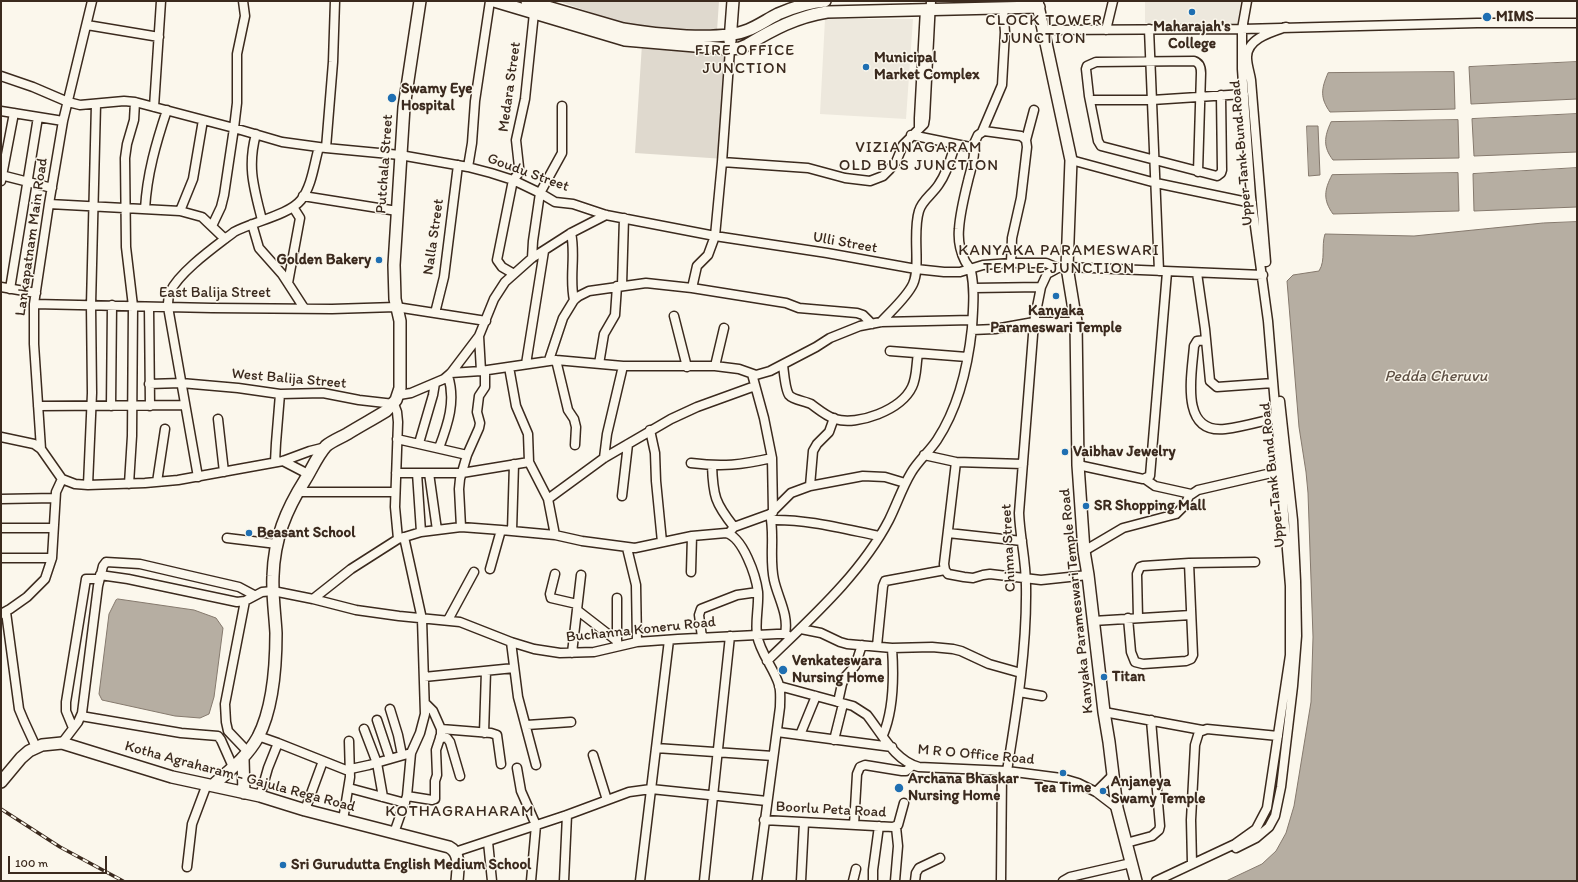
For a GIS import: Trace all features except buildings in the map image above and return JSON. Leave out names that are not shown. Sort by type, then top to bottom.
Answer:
[{"type":"main road","name":"Putchala Street","points":[[396,307],[394,265],[400,155],[404,107],[420,1]]},
{"type":"main road","points":[[494,1],[619,38],[731,35],[747,31],[778,14],[825,1]]},
{"type":"main road","points":[[527,1],[623,29],[640,37],[730,49],[740,48],[747,45],[785,23],[809,15],[827,12],[925,6],[1003,8],[1038,4]]},
{"type":"main road","points":[[730,49],[733,1]]},
{"type":"main road","name":"Kanyaka Parameswari Temple Road","points":[[1038,4],[1071,160],[1062,267],[1076,322],[1078,465],[1084,551],[1104,712],[1118,808],[1136,881]]},
{"type":"main road","points":[[210,784],[233,768],[246,756],[258,736],[266,716],[272,691],[275,665],[276,634],[273,575],[276,544],[288,508],[318,456],[326,447],[386,411],[396,400],[401,380],[400,321],[396,307]]},
{"type":"main road","name":"Kotha Agraharam - Gajula Rega Road","points":[[1,782],[21,758],[36,747],[51,743],[62,743],[172,777],[260,796],[305,810],[449,847],[455,852]]},
{"type":"main road","points":[[244,792],[246,756]]},
{"type":"main road","points":[[455,852],[458,862],[457,881]]},
{"type":"street","name":"Lankapatnam Main Road","points":[[41,449],[34,344],[34,304],[63,121],[92,1]]},
{"type":"street","points":[[154,107],[160,1]]},
{"type":"street","points":[[212,226],[221,207],[224,196],[234,128],[237,103],[237,54],[245,16],[243,1]]},
{"type":"street","points":[[198,477],[168,307],[170,292],[178,279],[225,239],[243,227],[293,207],[303,196],[322,148],[333,62],[335,1]]},
{"type":"street","points":[[468,167],[472,143],[475,101],[490,1]]},
{"type":"street","points":[[1106,30],[1112,1]]},
{"type":"street","name":"Upper Tank Bund Road","points":[[1156,881],[1235,844],[1256,829],[1267,808],[1290,655],[1290,586],[1263,275],[1252,203],[1242,69],[1242,29],[1247,1]]},
{"type":"street","points":[[722,162],[808,168],[845,178],[870,181],[883,176],[896,162],[903,145],[911,135],[924,124],[925,6]]},
{"type":"street","points":[[768,661],[788,636],[801,628],[816,615],[864,558],[890,520],[905,483],[912,471],[936,441],[948,420],[955,403],[967,357],[972,330],[974,288],[970,269],[965,261],[959,244],[959,230],[965,192],[974,156],[972,148],[978,135],[982,132],[1002,85],[1005,32],[1003,8]]},
{"type":"street","name":"Medara Street","points":[[514,274],[502,267],[497,260],[514,180],[518,174],[519,168],[516,140],[525,99],[534,13]]},
{"type":"street","points":[[1044,30],[1242,29],[1476,23],[1577,23]]},
{"type":"street","points":[[87,25],[159,37]]},
{"type":"street","name":"Upper Tank Bund Road","points":[[1167,881],[1256,838],[1269,827],[1274,816],[1281,787],[1288,736],[1296,643],[1296,581],[1290,490],[1274,351],[1251,80],[1247,57],[1250,46],[1260,38],[1286,27]]},
{"type":"street","points":[[1145,479],[1150,476],[1151,473],[1163,272],[1156,183],[1149,30]]},
{"type":"street","points":[[692,288],[697,266],[708,255],[715,236],[730,49]]},
{"type":"street","points":[[1198,172],[1201,73],[1198,62],[1096,62],[1087,66],[1086,69],[1090,100],[1098,140],[1101,146],[1198,172],[1217,176],[1221,173],[1221,95]]},
{"type":"street","name":"Goudu Street","points":[[1,76],[33,87],[68,102],[80,105],[124,101],[135,102],[282,142],[322,148],[400,155],[468,167],[514,180],[555,202],[573,204],[606,215],[715,236]]},
{"type":"street","points":[[1090,100],[1152,100],[1244,94]]},
{"type":"street","points":[[129,484],[132,436],[133,306],[126,256],[125,208],[126,151],[134,120],[135,102]]},
{"type":"street","points":[[88,485],[92,406],[91,305],[96,104]]},
{"type":"street","points":[[532,258],[540,193],[562,153],[562,106]]},
{"type":"street","points":[[146,209],[148,176],[156,143],[167,110]]},
{"type":"street","points":[[1012,263],[1012,238],[1021,198],[1027,147],[1026,140],[1034,110]]},
{"type":"street","points":[[1,111],[63,121]]},
{"type":"street","points":[[14,113],[1,177],[52,188]]},
{"type":"street","points":[[10,289],[38,117]]},
{"type":"street","points":[[180,211],[193,179],[203,120]]},
{"type":"street","points":[[982,132],[988,131],[1021,136],[1026,140]]},
{"type":"street","points":[[256,134],[252,149],[251,170],[262,220]]},
{"type":"street","points":[[911,135],[972,148]]},
{"type":"street","points":[[882,322],[912,287],[916,269],[916,234],[919,210],[923,203],[940,184],[950,162],[955,145]]},
{"type":"street","points":[[1071,160],[1156,183],[1252,203]]},
{"type":"street","name":"Nalla Street","points":[[435,313],[444,277],[458,165]]},
{"type":"street","points":[[303,196],[397,211]]},
{"type":"street","points":[[49,204],[180,211],[202,217],[225,239]]},
{"type":"street","points":[[288,283],[300,218],[293,207]]},
{"type":"street","points":[[439,448],[448,423],[451,406],[450,375],[480,336],[494,299],[505,282],[532,258],[571,233],[606,215]]},
{"type":"street","points":[[599,364],[604,334],[615,315],[619,286],[624,218]]},
{"type":"street","points":[[252,224],[258,248],[275,265],[304,308]]},
{"type":"street","points":[[571,233],[574,251],[571,283],[574,300]]},
{"type":"street","name":"Ulli Street","points":[[715,236],[827,253],[916,269],[954,273],[983,265],[1046,263],[1062,267],[1263,275]]},
{"type":"street","points":[[526,364],[544,251]]},
{"type":"street","name":"Chinna Street","points":[[1001,881],[1005,771],[1024,655],[1026,579],[1025,554],[1020,529],[1019,513],[1034,322],[1041,287],[1047,274],[1062,267]]},
{"type":"street","points":[[1197,273],[1210,381],[1215,386],[1226,387],[1273,383]]},
{"type":"street","points":[[574,445],[576,427],[574,419],[568,410],[553,360],[563,318],[574,300],[578,296],[589,291],[646,283],[692,288],[786,303],[799,308],[857,313],[863,315],[872,324]]},
{"type":"street","points":[[1,287],[36,294]]},
{"type":"street","points":[[974,288],[1041,287]]},
{"type":"street","name":"East Balija Street","points":[[34,304],[149,307],[396,307],[486,320]]},
{"type":"street","points":[[111,406],[112,305]]},
{"type":"street","points":[[149,307],[150,406]]},
{"type":"street","points":[[674,316],[687,366]]},
{"type":"street","points":[[394,833],[406,800],[411,753],[422,724],[425,703],[422,619],[401,538],[395,507],[397,439],[396,400],[450,375],[553,360],[623,366],[715,366],[739,369],[752,374],[763,373],[783,365],[838,334],[860,326],[882,322],[972,320]]},
{"type":"street","points":[[972,330],[995,329],[1034,322],[1076,322]]},
{"type":"street","points":[[715,366],[724,328]]},
{"type":"street","points":[[461,527],[459,490],[467,454],[479,428],[480,423],[476,412],[479,396],[485,387],[480,336]]},
{"type":"street","points":[[1206,340],[1197,341],[1194,346],[1191,392],[1192,407],[1199,421],[1214,429],[1224,429],[1276,418]]},
{"type":"street","points":[[890,351],[967,357]]},
{"type":"street","points":[[783,365],[788,391],[791,397],[809,403],[834,418],[852,421],[887,410],[908,393],[913,385],[918,354]]},
{"type":"street","points":[[604,458],[607,434],[623,366]]},
{"type":"street","points":[[509,367],[516,406],[528,434],[529,462],[548,499],[555,535]]},
{"type":"street","points":[[752,374],[764,418],[772,458],[771,515],[773,571],[785,615],[788,636]]},
{"type":"street","points":[[419,443],[433,395],[435,382]]},
{"type":"street","name":"West Balija Street","points":[[150,384],[181,383],[238,388],[280,394],[323,393],[359,400],[396,400]]},
{"type":"street","points":[[548,499],[604,458],[650,430],[697,407],[755,386]]},
{"type":"street","points":[[279,461],[276,443],[280,394]]},
{"type":"street","points":[[38,406],[185,406]]},
{"type":"street","points":[[810,486],[813,451],[817,444],[829,432],[834,418]]},
{"type":"street","points":[[218,419],[224,472]]},
{"type":"street","points":[[157,482],[165,429]]},
{"type":"street","points":[[650,430],[655,453],[662,542]]},
{"type":"street","points":[[1,437],[34,444],[41,449],[62,479],[75,484],[88,485],[157,482],[198,477],[279,461],[326,447]]},
{"type":"street","points":[[397,439],[467,454]]},
{"type":"street","points":[[622,496],[628,444]]},
{"type":"street","points":[[924,455],[956,462],[1023,464]]},
{"type":"street","points":[[692,463],[712,465],[744,464],[772,458]]},
{"type":"street","points":[[279,461],[308,474]]},
{"type":"street","points":[[396,472],[462,473],[529,462]]},
{"type":"street","points":[[956,462],[944,564],[945,570],[948,574],[973,578],[983,574],[990,574],[1026,579],[1055,579],[1088,575]]},
{"type":"street","points":[[512,531],[514,464]]},
{"type":"street","points":[[712,465],[712,488],[715,496],[752,568],[758,592],[757,635],[779,686],[780,706],[757,881]]},
{"type":"street","points":[[1078,465],[1145,479],[1155,486],[1191,494]]},
{"type":"street","points":[[1084,551],[1123,528],[1176,514],[1186,505],[1191,494],[1198,490],[1280,471]]},
{"type":"street","points":[[417,473],[421,532]]},
{"type":"street","points":[[430,473],[437,530]]},
{"type":"street","points":[[313,599],[351,569],[401,538],[421,532],[461,527],[555,535],[627,548],[643,547],[692,536],[732,530],[771,515],[791,493],[810,486],[863,476],[885,477],[905,483]]},
{"type":"street","points":[[36,747],[20,709],[3,613],[27,597],[41,584],[48,572],[52,558],[55,498],[62,479]]},
{"type":"street","points":[[297,492],[395,492]]},
{"type":"street","points":[[1,499],[55,498]]},
{"type":"street","points":[[771,515],[787,520],[818,524],[879,536]]},
{"type":"street","points":[[1,528],[53,528]]},
{"type":"street","points":[[490,569],[502,530]]},
{"type":"street","points":[[948,533],[1022,541]]},
{"type":"street","points":[[691,572],[692,536]]},
{"type":"street","points":[[227,538],[276,544]]},
{"type":"street","points":[[627,548],[636,585],[637,642]]},
{"type":"street","points":[[1,558],[52,558]]},
{"type":"street","points":[[62,743],[81,716],[100,577],[103,566],[106,562],[140,564],[233,585],[245,589],[254,595]]},
{"type":"street","points":[[1138,618],[1137,574],[1140,567],[1147,565],[1189,563],[1255,562]]},
{"type":"street","points":[[1128,618],[1132,656],[1135,662],[1143,664],[1186,661],[1191,659],[1193,654],[1189,563]]},
{"type":"street","points":[[877,646],[882,586],[884,581],[945,570]]},
{"type":"street","points":[[448,620],[474,572]]},
{"type":"street","points":[[555,574],[550,594],[551,598],[577,607],[617,643]]},
{"type":"street","points":[[572,653],[581,575]]},
{"type":"street","points":[[73,728],[66,711],[66,702],[86,579],[100,577],[128,579],[237,602],[245,601],[254,595],[267,590],[273,590]]},
{"type":"street","name":"Buchanna Koneru Road","points":[[273,590],[356,610],[422,619],[448,620],[471,626],[511,642],[547,652],[594,652],[617,643],[702,637],[757,635],[788,636]]},
{"type":"street","points":[[702,637],[698,615],[701,609],[737,595],[758,592]]},
{"type":"street","points":[[617,598],[617,643]]},
{"type":"street","points":[[245,601],[225,704],[228,731],[246,756]]},
{"type":"street","points":[[1093,621],[1191,615]]},
{"type":"street","points":[[801,628],[828,635],[840,642],[892,648],[932,647],[953,649],[961,651],[989,664],[1021,674]]},
{"type":"street","points":[[704,881],[730,636]]},
{"type":"street","points":[[640,881],[669,640]]},
{"type":"street","points":[[511,642],[518,697],[527,725],[536,765]]},
{"type":"street","points":[[834,740],[841,703],[842,684],[845,677],[855,666],[862,645]]},
{"type":"street","points":[[883,735],[889,716],[893,669],[892,648]]},
{"type":"street","points":[[424,677],[514,668]]},
{"type":"street","points":[[484,733],[486,671]]},
{"type":"street","name":"M R O Office Road","points":[[779,686],[862,710],[901,758],[913,766],[1005,771],[1061,778],[1096,792],[1118,808]]},
{"type":"street","points":[[1019,692],[1042,696]]},
{"type":"street","points":[[800,735],[816,696]]},
{"type":"street","points":[[349,788],[384,797],[406,800],[435,799],[435,781],[437,775],[436,750],[440,733],[432,711],[425,703]]},
{"type":"street","points":[[390,709],[398,735],[402,756]]},
{"type":"street","points":[[1104,712],[1202,730],[1206,728],[1278,736]]},
{"type":"street","points":[[81,716],[191,735],[218,736],[233,768]]},
{"type":"street","points":[[377,720],[390,759]]},
{"type":"street","points":[[1126,843],[1152,836],[1159,830],[1160,826],[1151,720]]},
{"type":"street","points":[[527,725],[571,722]]},
{"type":"street","points":[[364,729],[377,763],[384,797]]},
{"type":"street","points":[[1192,863],[1191,820],[1195,746],[1199,732],[1202,730]]},
{"type":"street","points":[[776,732],[892,747]]},
{"type":"street","points":[[440,733],[484,733],[497,735],[501,764]]},
{"type":"street","points":[[440,733],[450,742],[460,776]]},
{"type":"street","points":[[258,736],[323,761],[342,770],[351,770],[411,753]]},
{"type":"street","points":[[343,820],[351,770],[349,741]]},
{"type":"street","points":[[260,796],[268,768],[278,743]]},
{"type":"street","points":[[656,748],[773,756]]},
{"type":"street","points":[[593,755],[607,800]]},
{"type":"street","points":[[305,810],[323,761]]},
{"type":"street","points":[[854,825],[857,774],[860,767],[865,765],[906,771],[913,766]]},
{"type":"street","points":[[517,768],[521,791],[536,826],[531,881]]},
{"type":"street","points":[[1096,792],[1113,775]]},
{"type":"street","points":[[187,867],[192,824],[210,784]]},
{"type":"street","points":[[455,852],[536,826],[633,791],[651,789],[767,801]]},
{"type":"street","name":"Boorlu Peta Road","points":[[764,820],[896,827],[904,804]]},
{"type":"street","points":[[564,881],[567,815]]},
{"type":"street","points":[[801,881],[804,823]]},
{"type":"street","points":[[873,881],[878,826]]},
{"type":"street","points":[[896,827],[898,846],[896,881]]},
{"type":"street","points":[[488,842],[492,881]]},
{"type":"street","points":[[915,881],[916,872],[919,868],[940,858]]},
{"type":"street","points":[[1063,881],[1131,863]]},
{"type":"street","points":[[853,881],[856,869]]},
{"type":"shaded area","points":[[558,1],[719,1],[717,31],[671,29],[624,24]]},
{"type":"shaded area","name":"Maharajah's College","points":[[1145,1],[1241,1],[1237,25],[1145,23]]},
{"type":"shaded area","name":"Municipal Market Complex","points":[[825,19],[913,19],[906,119],[820,114]]},
{"type":"shaded area","points":[[642,44],[731,50],[725,159],[635,153]]},
{"type":"water","points":[[1577,62],[1577,99],[1471,104],[1469,67]]},
{"type":"water","points":[[1454,72],[1455,109],[1330,112],[1323,98],[1324,84],[1328,73]]},
{"type":"water","points":[[1577,114],[1577,152],[1474,156],[1472,119]]},
{"type":"water","points":[[1458,120],[1459,158],[1333,160],[1327,151],[1326,137],[1331,122]]},
{"type":"water","points":[[1307,126],[1318,126],[1320,175],[1309,176]]},
{"type":"water","points":[[1577,168],[1577,207],[1474,211],[1473,174]]},
{"type":"water","points":[[1458,173],[1459,211],[1333,214],[1326,199],[1327,185],[1332,175]]},
{"type":"water","name":"Pedda Cheruvu","points":[[1577,222],[1577,881],[1226,881],[1262,864],[1276,851],[1286,833],[1294,806],[1311,702],[1313,637],[1308,493],[1299,427],[1287,281],[1293,275],[1319,271],[1323,258],[1323,243],[1325,234],[1414,236],[1543,223]]},
{"type":"water","points":[[118,599],[194,610],[216,618],[223,628],[214,697],[209,714],[200,718],[175,716],[102,700],[99,694],[109,614],[116,600]]},
{"type":"railway","points":[[1,809],[60,847],[123,881]]},
{"type":"place","name":"Maharajah's College","points":[[1192,12]]},
{"type":"place","name":"MIMS","points":[[1487,17]]},
{"type":"place","name":"Municipal Market Complex","points":[[866,67]]},
{"type":"place","name":"Swamy Eye Hospital","points":[[392,98]]},
{"type":"place","name":"Golden Bakery","points":[[379,260]]},
{"type":"place","name":"Kanyaka Parameswari Temple","points":[[1056,296]]},
{"type":"place","name":"Vaibhav Jewelry","points":[[1065,452]]},
{"type":"place","name":"SR Shopping Mall","points":[[1086,506]]},
{"type":"place","name":"Beasant School","points":[[249,533]]},
{"type":"place","name":"Venkateswara Nursing Home","points":[[783,670]]},
{"type":"place","name":"Titan","points":[[1104,677]]},
{"type":"place","name":"Tea Time","points":[[1063,773]]},
{"type":"place","name":"Archana Bhaskar Nursing Home","points":[[899,788]]},
{"type":"place","name":"Anjaneya Swamy Temple","points":[[1103,791]]},
{"type":"place","name":"Sri Gurudutta English Medium School","points":[[283,865]]},
{"type":"district","name":"CLOCK TOWER JUNCTION","points":[[1044,30]]},
{"type":"district","name":"FIRE OFFICE JUNCTION","points":[[745,60]]},
{"type":"district","name":"VIZIANAGARAM OLD BUS JUNCTION","points":[[919,157]]},
{"type":"district","name":"KANYAKA PARAMESWARI TEMPLE JUNCTION","points":[[1059,260]]},
{"type":"district","name":"KOTHAGRAHARAM","points":[[460,812]]}]
